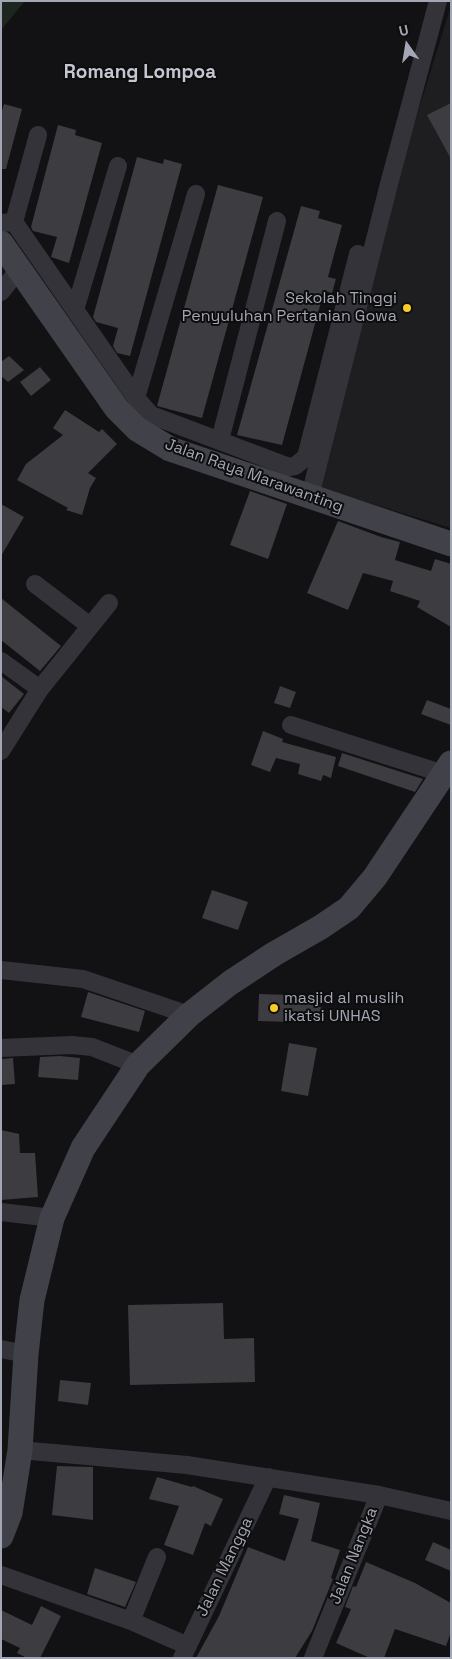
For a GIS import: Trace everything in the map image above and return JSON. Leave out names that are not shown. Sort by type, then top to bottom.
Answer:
[{"type":"street","points":[[310,496],[389,184],[438,1]]},
{"type":"street","points":[[38,135],[5,230],[75,310],[136,398],[151,415],[289,467],[295,466],[306,457],[358,254]]},
{"type":"street","points":[[75,310],[118,166]]},
{"type":"street","points":[[136,398],[196,194]]},
{"type":"street","points":[[220,440],[277,221]]},
{"type":"street","name":"Jalan Raya Marawanting","points":[[5,230],[20,268],[117,409],[137,429],[170,449],[451,544]]},
{"type":"street","points":[[1,292],[20,268]]},
{"type":"street","points":[[35,584],[90,626]]},
{"type":"street","points":[[1,751],[40,689],[109,603]]},
{"type":"street","points":[[1,660],[40,689]]},
{"type":"street","points":[[1,1536],[10,1513],[20,1450],[26,1354],[32,1300],[52,1218],[83,1148],[138,1065],[189,1015],[230,983],[349,908],[375,877],[447,768],[291,724]]},
{"type":"street","points":[[1,970],[83,979],[189,1015]]},
{"type":"street","points":[[1,1048],[72,1045],[92,1047],[138,1065]]},
{"type":"street","points":[[1,1212],[52,1218]]},
{"type":"street","points":[[1,1349],[26,1354]]},
{"type":"street","points":[[20,1450],[186,1465],[379,1495]]},
{"type":"street","name":"Jalan Mangga","points":[[185,1652],[268,1477]]},
{"type":"street","name":"Jalan Nangka","points":[[313,1658],[379,1495],[451,1511]]},
{"type":"street","points":[[131,1622],[157,1557]]},
{"type":"street","points":[[1,1575],[131,1622],[185,1652]]},
{"type":"shaded area","points":[[1,1],[25,1],[1,30]]},
{"type":"shaded area","name":"Sekolah Tinggi Penyuluhan Pertanian Gowa","points":[[451,6],[451,528],[314,486],[412,131]]},
{"type":"building","points":[[451,103],[451,159],[427,115]]},
{"type":"building","points":[[4,104],[22,109],[6,169],[1,169],[1,114]]},
{"type":"building","points":[[58,125],[76,130],[75,135],[102,143],[69,263],[51,257],[57,237],[33,231],[31,227]]},
{"type":"building","points":[[137,157],[163,164],[164,159],[182,164],[130,356],[117,353],[113,346],[118,328],[96,322],[93,317]]},
{"type":"building","points":[[218,185],[263,197],[202,418],[157,406]]},
{"type":"building","points":[[301,206],[320,211],[318,218],[342,225],[328,277],[336,279],[332,293],[324,291],[282,445],[237,435]]},
{"type":"building","points":[[9,356],[24,370],[8,382],[1,376],[1,362]]},
{"type":"building","points":[[40,367],[51,380],[31,396],[20,382]]},
{"type":"building","points":[[65,410],[99,432],[102,429],[117,444],[88,473],[96,478],[90,488],[82,515],[66,510],[68,508],[17,480],[26,464],[63,435],[53,428]]},
{"type":"building","points":[[250,491],[287,504],[268,559],[230,545]]},
{"type":"building","points":[[1,504],[24,517],[1,556]]},
{"type":"building","points":[[338,521],[400,542],[395,560],[431,571],[435,559],[451,564],[451,627],[417,607],[420,601],[390,591],[393,581],[363,573],[348,610],[307,593]]},
{"type":"building","points":[[1,598],[61,646],[40,671],[1,640]]},
{"type":"building","points":[[1,676],[24,694],[9,713],[1,707]]},
{"type":"building","points":[[280,686],[296,692],[290,708],[274,703]]},
{"type":"building","points":[[427,700],[451,709],[451,725],[421,714]]},
{"type":"building","points":[[263,731],[283,739],[282,742],[336,757],[331,778],[323,775],[321,781],[298,774],[300,764],[276,758],[270,772],[251,765]]},
{"type":"building","points":[[342,753],[423,779],[415,792],[338,766]]},
{"type":"building","points":[[212,890],[248,902],[238,930],[202,918]]},
{"type":"building","points":[[88,992],[145,1011],[139,1032],[81,1017]]},
{"type":"building","name":"masjid al muslih ikatsi UNHAS","points":[[259,994],[291,995],[291,999],[323,1008],[319,1022],[290,1014],[290,1022],[258,1021]]},
{"type":"building","points":[[289,1043],[317,1048],[308,1096],[281,1091]]},
{"type":"building","points":[[40,1057],[80,1058],[78,1080],[38,1077]]},
{"type":"building","points":[[13,1058],[15,1084],[1,1085],[1,1059]]},
{"type":"building","points":[[1,1130],[19,1134],[20,1153],[35,1153],[38,1197],[1,1200]]},
{"type":"building","points":[[223,1303],[224,1339],[254,1338],[255,1382],[130,1385],[128,1305]]},
{"type":"building","points":[[60,1380],[91,1383],[88,1405],[58,1401]]},
{"type":"building","points":[[57,1466],[93,1467],[93,1520],[52,1515]]},
{"type":"building","points":[[157,1477],[193,1486],[223,1499],[211,1526],[205,1523],[193,1555],[164,1545],[179,1506],[149,1499]]},
{"type":"building","points":[[284,1495],[320,1503],[311,1541],[340,1550],[331,1578],[333,1579],[312,1631],[295,1658],[196,1658],[219,1616],[248,1547],[285,1561],[299,1519],[279,1514]]},
{"type":"building","points":[[433,1542],[451,1550],[451,1571],[425,1560]]},
{"type":"building","points":[[366,1562],[415,1583],[451,1603],[451,1632],[446,1646],[395,1629],[384,1658],[370,1658],[336,1643],[351,1609],[345,1607],[353,1586],[356,1587]]},
{"type":"building","points":[[95,1568],[136,1582],[125,1607],[87,1594]]},
{"type":"building","points":[[41,1606],[61,1616],[40,1658],[27,1658],[17,1653],[20,1648],[1,1639],[1,1610],[32,1625]]},
{"type":"place","name":"Sekolah Tinggi Penyuluhan Pertanian Gowa","points":[[407,308]]},
{"type":"place","name":"masjid al muslih ikatsi UNHAS","points":[[274,1008]]},
{"type":"district","name":"Romang Lompoa","points":[[140,73]]}]
